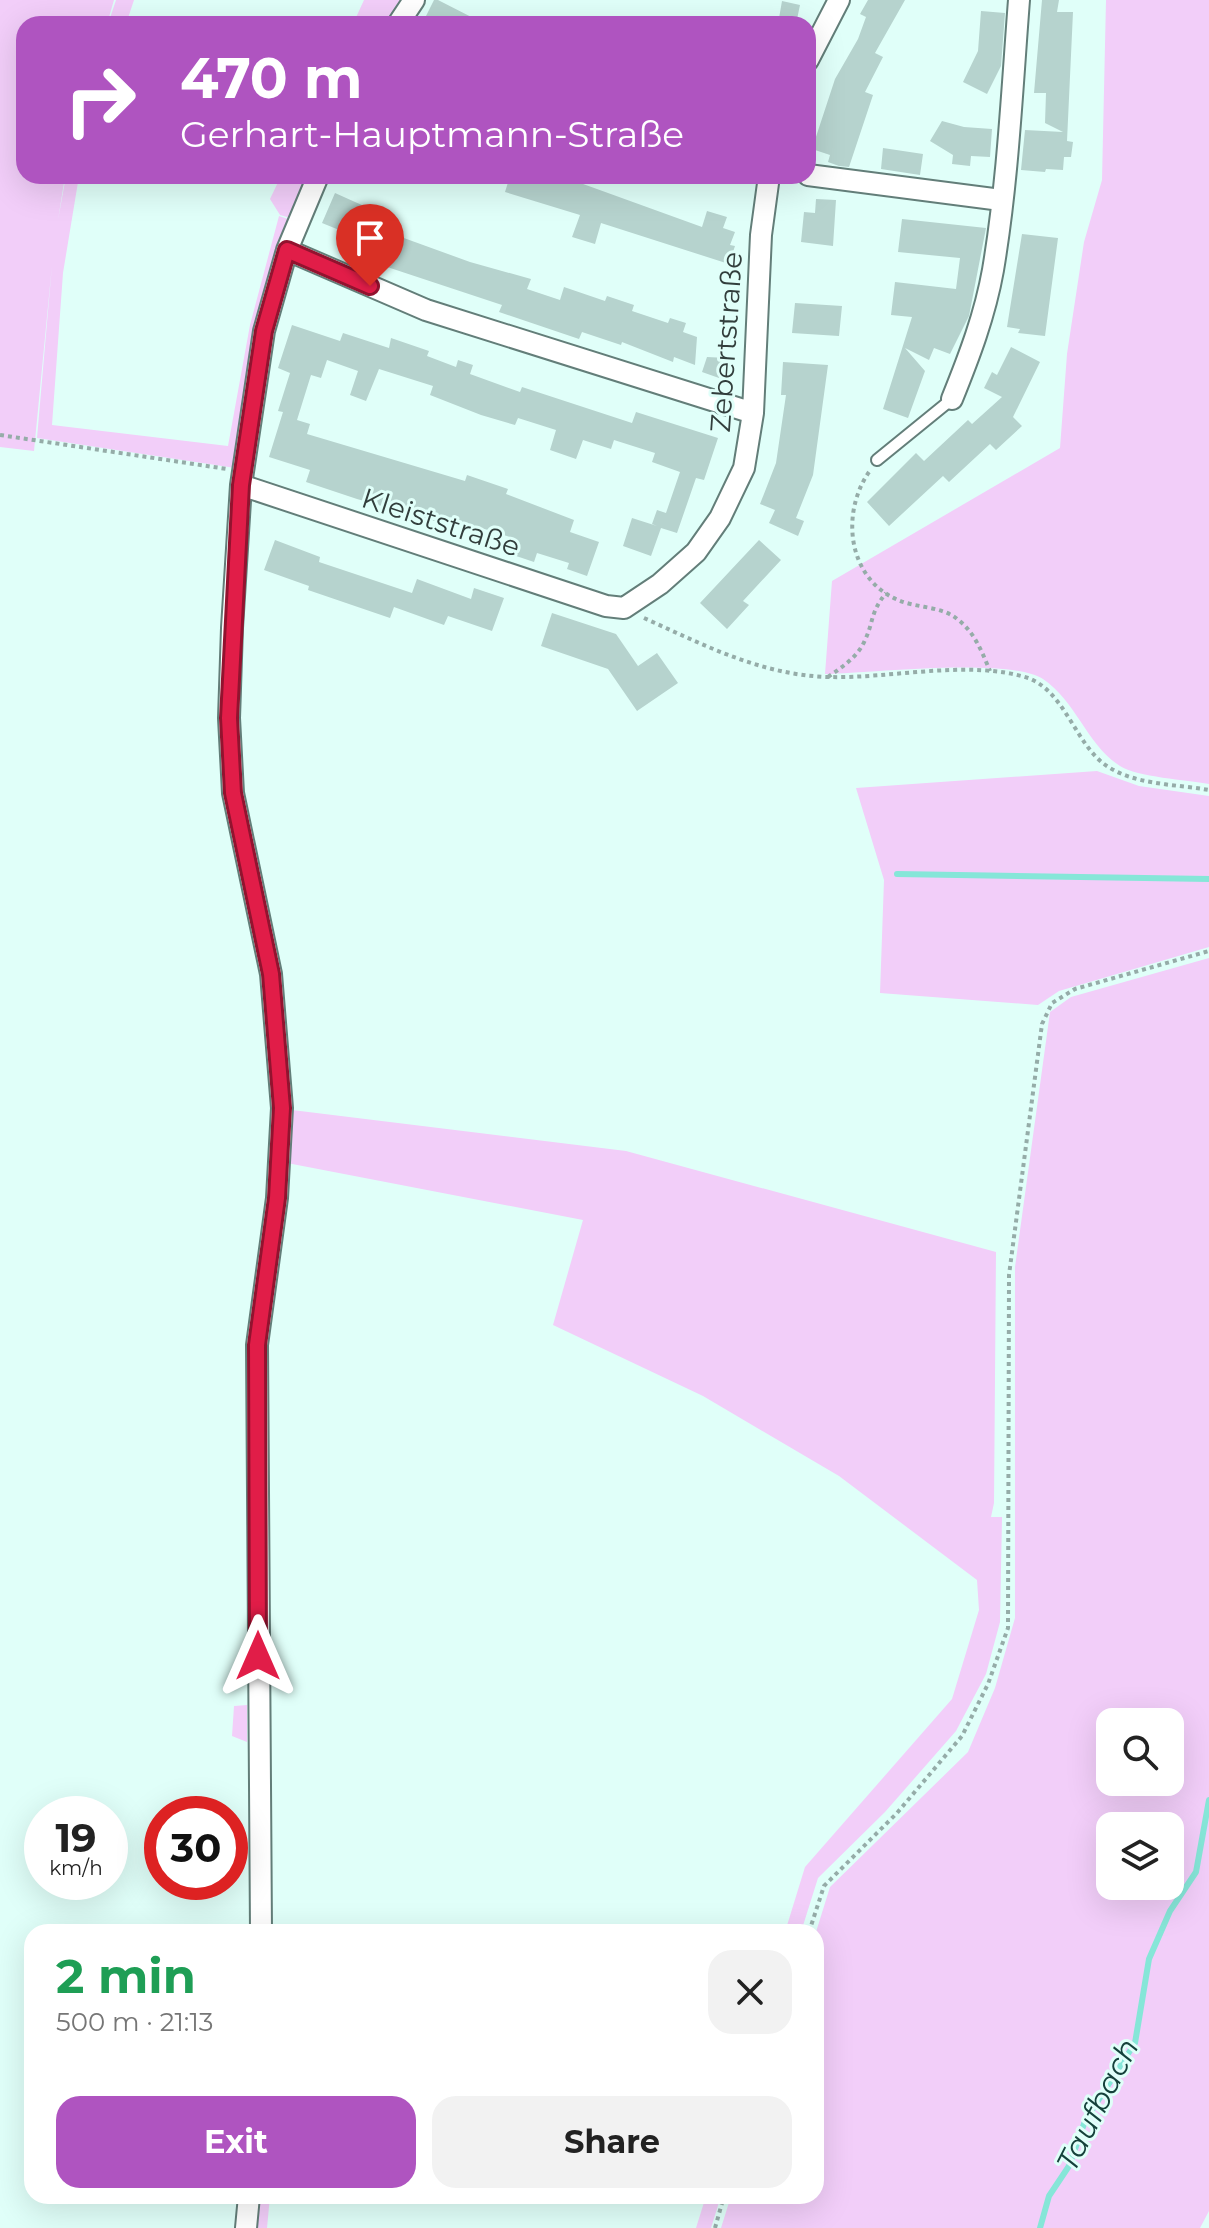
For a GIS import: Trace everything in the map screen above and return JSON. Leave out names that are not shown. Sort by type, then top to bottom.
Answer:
[{"type":"street","points":[[816,45],[839,0]]},
{"type":"street","points":[[952,399],[975,340],[993,271],[1006,173],[1019,0]]},
{"type":"street","points":[[816,176],[1001,200]]},
{"type":"street","points":[[261,1924],[257,1345],[277,1198],[282,1108],[271,974],[233,793],[229,718],[243,478],[264,331],[287,250],[315,184]]},
{"type":"street","name":"Zebertstraße","points":[[624,608],[660,584],[696,552],[720,518],[744,468],[753,413],[761,235],[768,184]]},
{"type":"street","points":[[287,250],[426,310],[753,413]]},
{"type":"street","name":"Kleiststraße","points":[[243,478],[606,606],[624,608]]},
{"type":"street","points":[[246,2228],[248,2204]]},
{"type":"lane","points":[[877,460],[952,399]]},
{"type":"path","points":[[0,435],[243,478]]},
{"type":"path","points":[[877,460],[866,477],[851,529],[853,550],[863,571],[899,601],[954,616],[973,636],[990,672]]},
{"type":"path","points":[[828,677],[856,655],[866,639],[875,606],[886,593]]},
{"type":"path","points":[[624,608],[722,653],[776,672],[828,677],[990,672],[1032,680],[1041,686],[1102,762],[1124,775],[1209,790]]},
{"type":"path","points":[[812,1924],[824,1886],[897,1813],[962,1736],[988,1684],[1008,1628],[1009,1275],[1042,1024],[1052,1003],[1075,989],[1209,951]]},
{"type":"path","points":[[715,2228],[722,2204]]},
{"type":"shaded area","points":[[0,0],[114,0],[109,16],[16,16],[16,184],[64,184],[58,220],[65,184],[78,184],[63,273],[52,425],[228,446],[250,325],[279,216],[294,221],[242,469],[37,438],[52,265],[34,451],[0,447]]},
{"type":"shaded area","points":[[116,0],[134,0],[129,16],[111,16]]},
{"type":"shaded area","points":[[364,0],[410,0],[399,16],[357,16]]},
{"type":"shaded area","points":[[1106,0],[1209,0],[1209,784],[1150,775],[1120,766],[1099,747],[1054,688],[1043,679],[1025,672],[971,667],[825,674],[832,581],[1060,448],[1067,354],[1084,242],[1102,180]]},
{"type":"shaded area","points":[[277,184],[310,184],[294,219],[280,215],[270,199]]},
{"type":"shaded area","points":[[1097,771],[1139,786],[1209,796],[1209,947],[1059,991],[1038,1005],[880,993],[884,880],[856,788]]},
{"type":"shaded area","points":[[1209,958],[1209,2211],[1200,2228],[721,2228],[728,2204],[824,2204],[824,1924],[818,1924],[830,1887],[968,1752],[995,1688],[1015,1618],[1015,1267],[1050,1012],[1071,997]]},
{"type":"shaded area","points":[[292,1110],[626,1151],[996,1252],[994,1503],[991,1517],[1002,1517],[1000,1622],[986,1674],[956,1731],[885,1812],[818,1878],[804,1924],[787,1924],[805,1867],[952,1699],[979,1610],[977,1580],[839,1476],[703,1396],[553,1325],[583,1220],[287,1163]]},
{"type":"shaded area","points":[[247,1705],[247,1742],[232,1736],[234,1706]]},
{"type":"shaded area","points":[[258,2204],[269,2204],[267,2228],[256,2228]]},
{"type":"shaded area","points":[[704,2204],[718,2204],[711,2228],[696,2228]]},
{"type":"building","points":[[434,0],[438,0],[469,16],[426,16]]},
{"type":"building","points":[[868,0],[905,0],[875,53],[883,57],[865,92],[873,95],[849,167],[839,166],[828,162],[830,155],[816,150],[816,137],[835,79],[858,39],[866,17],[860,14]]},
{"type":"building","points":[[1042,0],[1059,0],[1057,12],[1073,12],[1067,141],[1073,142],[1071,157],[1064,157],[1063,170],[1046,169],[1045,172],[1021,170],[1025,130],[1063,132],[1045,123],[1046,93],[1034,93]]},
{"type":"building","points":[[782,1],[800,5],[798,16],[779,16]]},
{"type":"building","points":[[981,11],[1005,13],[1001,66],[987,94],[963,82],[978,51]]},
{"type":"building","points":[[942,121],[964,127],[992,129],[990,157],[971,156],[970,166],[952,164],[953,155],[930,141]]},
{"type":"building","points":[[883,148],[923,154],[920,175],[881,169]]},
{"type":"building","points":[[508,184],[583,184],[702,227],[707,211],[727,217],[723,228],[735,232],[730,245],[735,246],[729,264],[601,223],[595,244],[572,237],[580,215],[505,192]]},
{"type":"building","points":[[335,193],[364,206],[357,221],[470,262],[531,279],[527,289],[560,300],[564,287],[605,301],[607,296],[634,305],[632,311],[668,323],[670,318],[686,323],[683,332],[697,337],[695,365],[674,357],[673,362],[622,342],[621,345],[582,332],[579,339],[499,312],[502,305],[363,259],[367,248],[352,241],[354,236],[322,223]]},
{"type":"building","points":[[816,199],[836,200],[833,246],[801,242],[804,212],[815,213]]},
{"type":"building","points":[[902,219],[986,228],[969,316],[950,354],[934,348],[929,360],[905,348],[925,371],[908,418],[883,409],[912,317],[891,315],[895,282],[956,289],[960,258],[898,252]]},
{"type":"building","points":[[1022,234],[1058,238],[1045,336],[1018,333],[1020,329],[1007,327]]},
{"type":"building","points":[[795,303],[842,306],[839,336],[792,333]]},
{"type":"building","points":[[292,325],[340,341],[343,333],[389,348],[391,338],[429,351],[427,356],[456,367],[458,360],[473,365],[470,374],[520,392],[522,387],[632,423],[636,412],[718,438],[704,480],[696,478],[677,533],[661,528],[651,556],[623,546],[632,518],[657,526],[652,524],[657,510],[666,513],[680,472],[652,462],[655,453],[614,440],[611,449],[583,440],[576,459],[550,450],[556,430],[518,418],[515,425],[481,415],[430,395],[433,386],[379,369],[366,401],[350,395],[358,371],[327,360],[321,378],[311,375],[297,420],[310,424],[307,434],[465,481],[467,475],[508,489],[506,494],[574,520],[570,532],[599,542],[587,576],[567,569],[569,563],[537,553],[534,562],[504,552],[510,537],[440,515],[438,522],[357,499],[306,482],[310,470],[269,457],[283,412],[278,411],[290,373],[278,368]]},
{"type":"building","points":[[1011,347],[1040,362],[1013,417],[1022,426],[996,450],[990,444],[949,482],[943,476],[889,526],[867,502],[916,453],[924,461],[968,420],[972,424],[1002,397],[984,388],[992,372],[997,375]]},
{"type":"building","points":[[707,357],[727,358],[719,378],[702,372]]},
{"type":"building","points":[[783,362],[828,365],[813,475],[796,518],[804,521],[798,536],[769,523],[775,510],[760,504],[776,463],[786,395],[781,395]]},
{"type":"building","points":[[275,540],[320,557],[319,562],[412,593],[417,579],[471,599],[474,588],[504,598],[492,631],[448,616],[444,625],[394,607],[390,618],[308,590],[309,586],[264,570]]},
{"type":"building","points":[[759,540],[781,560],[743,601],[749,605],[727,629],[700,603]]},
{"type":"building","points":[[552,613],[616,634],[638,666],[657,653],[678,683],[637,711],[608,669],[541,646]]},
{"type":"waterway","points":[[897,874],[1209,879]]},
{"type":"waterway","name":"Taufbach","points":[[1040,2228],[1049,2196],[1069,2166],[1085,2121],[1135,2043],[1149,1959],[1170,1911],[1196,1872],[1209,1800]]},
{"type":"route","points":[[258,1656],[257,1345],[277,1198],[282,1108],[279,1042],[271,974],[233,793],[229,718],[241,485],[264,331],[287,250],[370,286]]}]
